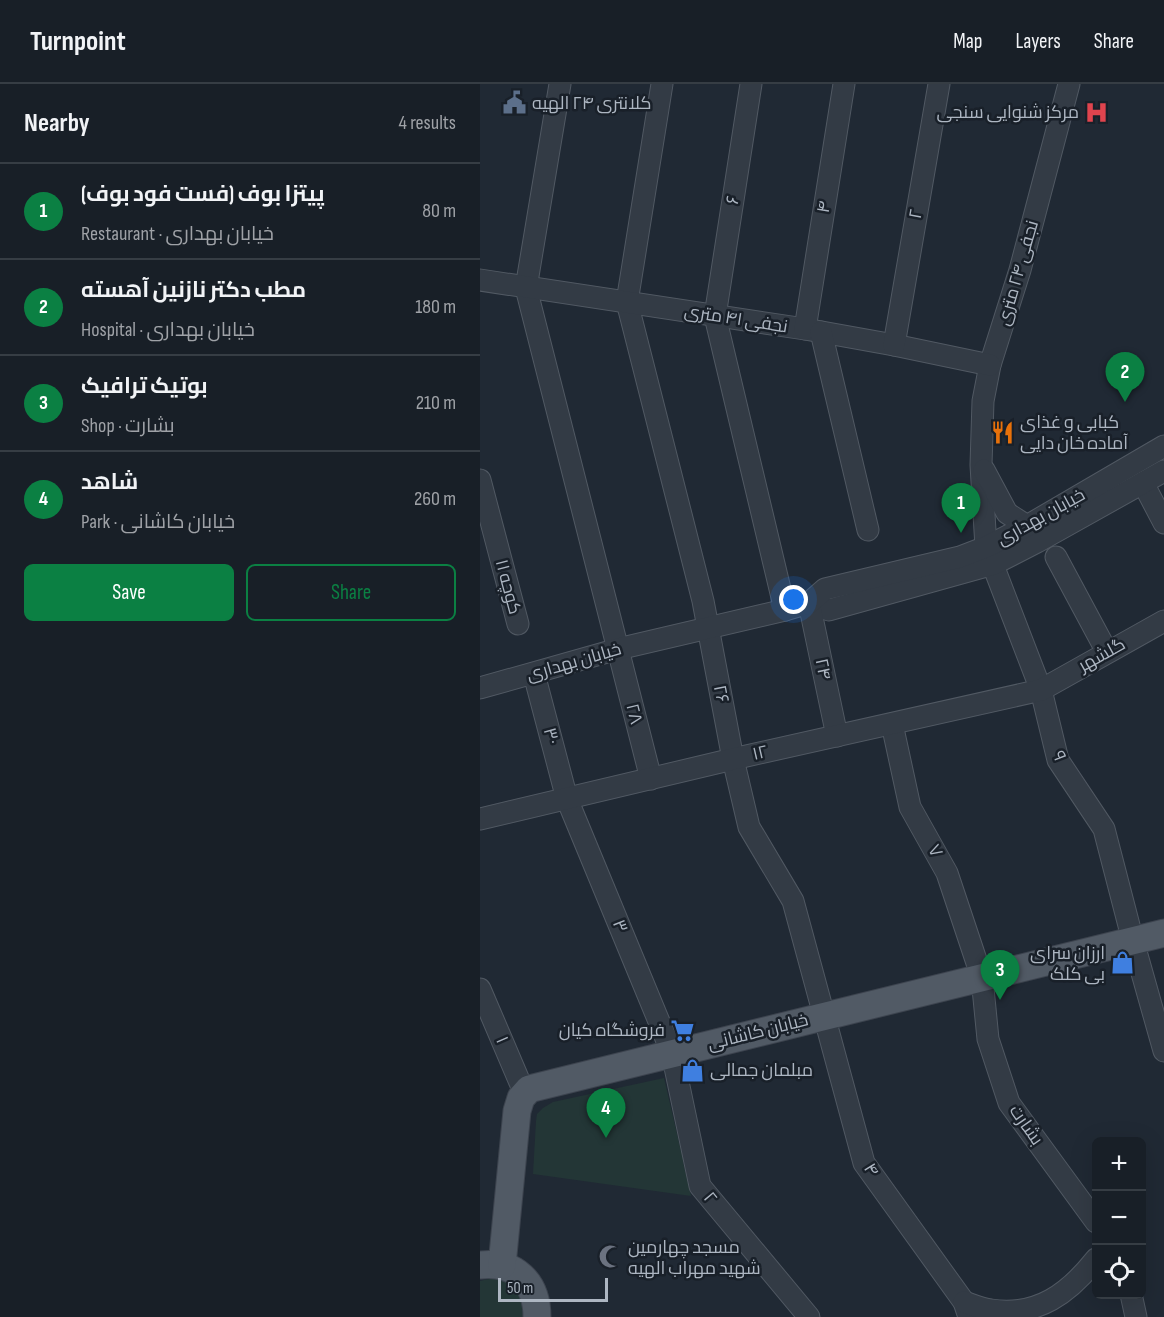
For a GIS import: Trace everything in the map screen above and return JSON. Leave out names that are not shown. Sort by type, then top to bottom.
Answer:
[{"type":"main road","name":"خیابان کاشانی","points":[[524,1092],[537,1086],[1164,933]]},
{"type":"main road","points":[[524,1092],[518,1104],[491,1265],[522,1276],[534,1295],[537,1317]]},
{"type":"street","points":[[526,288],[560,84]]},
{"type":"street","points":[[627,302],[662,84]]},
{"type":"street","name":"۶","points":[[715,316],[751,84]]},
{"type":"street","name":"۴","points":[[813,331],[844,84]]},
{"type":"street","name":"۲","points":[[894,345],[939,84]]},
{"type":"street","name":"نجفی ۲۴ متری","points":[[990,556],[981,465],[983,401],[990,365],[1020,270],[1069,84]]},
{"type":"street","name":"نجفی ۴۱ متری","points":[[480,280],[813,331],[990,365]]},
{"type":"street","name":"۲۸","points":[[526,288],[651,779]]},
{"type":"street","name":"۲۶","points":[[627,302],[708,629],[733,759],[749,827],[793,901],[824,1016]]},
{"type":"street","points":[[715,316],[784,610]]},
{"type":"street","points":[[813,331],[868,530]]},
{"type":"street","name":"خیابان بهداری","points":[[1032,534],[1164,446]]},
{"type":"street","points":[[981,465],[1007,513],[1032,534]]},
{"type":"street","name":"خیابان بهداری","points":[[480,688],[618,649],[808,603],[829,610],[990,556],[1164,471]]},
{"type":"street","name":"کوچه ۱۱","points":[[480,480],[518,624]]},
{"type":"street","points":[[1143,483],[1164,523]]},
{"type":"street","name":"۹","points":[[990,556],[1041,690],[1058,760],[1104,829],[1164,1051]]},
{"type":"street","points":[[1056,557],[1107,652]]},
{"type":"street","name":"۲۴","points":[[808,603],[837,736]]},
{"type":"street","name":"گلشهر","points":[[1041,690],[1164,621]]},
{"type":"street","name":"۳۰","points":[[534,674],[567,799]]},
{"type":"street","name":"۱۲","points":[[481,814],[567,799],[1041,690]]},
{"type":"street","name":"۷","points":[[892,724],[910,807],[947,873],[982,978]]},
{"type":"street","name":"۳","points":[[567,799],[672,1053]]},
{"type":"street","name":"بشارت","points":[[982,978],[988,1039],[1009,1102],[1092,1216]]},
{"type":"street","name":"۱","points":[[480,988],[524,1092]]},
{"type":"street","name":"۴","points":[[824,1016],[864,1163],[966,1310]]},
{"type":"street","name":"۲","points":[[672,1053],[700,1186],[808,1316]]},
{"type":"street","points":[[966,1310],[1024,1310],[1050,1302],[1080,1280],[1092,1264]]},
{"type":"street","points":[[1132,1299],[1136,1317]]},
{"type":"shaded area","points":[[664,1078],[681,1151],[684,1152],[683,1162],[691,1196],[533,1174],[537,1114],[543,1108],[553,1102]]},
{"type":"shaded area","points":[[493,1278],[508,1283],[518,1290],[523,1302],[524,1317],[480,1317],[480,1281]]},
{"type":"place","name":"کلانتری ۲۴ الهیه","points":[[514,103]]},
{"type":"place","name":"مرکز شنوایی سنجی","points":[[1097,112]]},
{"type":"place","name":"مطب دکتر نازنین آهسته","points":[[1125,402]]},
{"type":"place","name":"کبابی و غذای آماده خان دایی","points":[[1002,432]]},
{"type":"place","name":"پیتزا بوف (فست فود بوف)","points":[[961,533]]},
{"type":"place","name":"ارزان سرای بی کلک","points":[[1123,963]]},
{"type":"place","name":"بوتیک ترافیک","points":[[1000,1000]]},
{"type":"place","name":"فروشگاه کیان","points":[[683,1030]]},
{"type":"place","name":"مبلمان جمالی","points":[[692,1070]]},
{"type":"place","name":"شاهد","points":[[606,1138]]},
{"type":"place","name":"مسجد چهارمین شهید مهراب الهیه","points":[[610,1257]]}]
